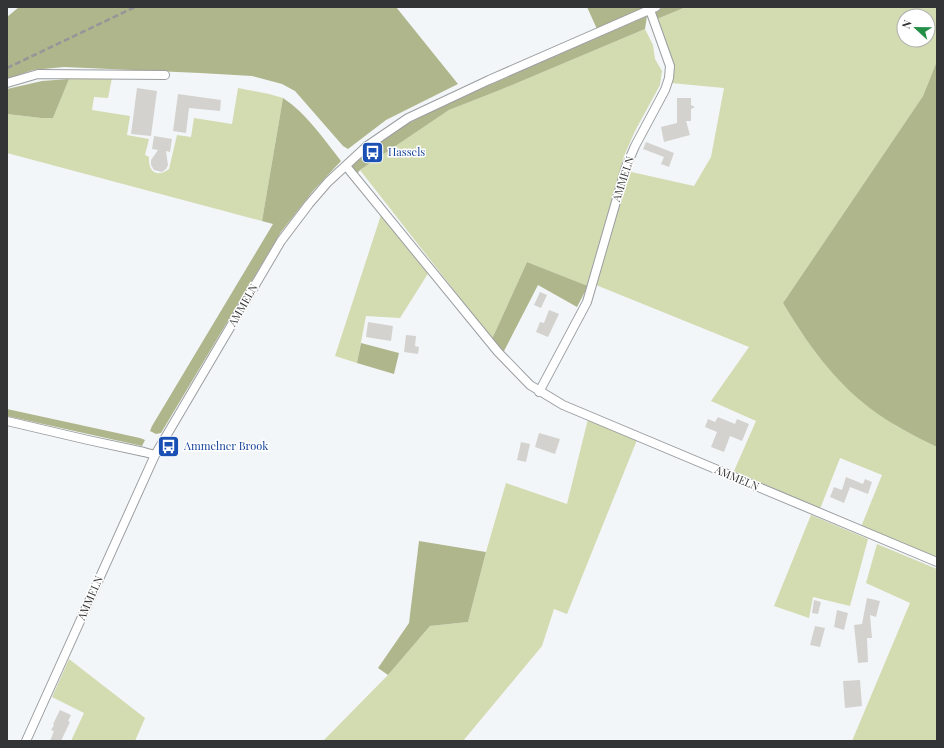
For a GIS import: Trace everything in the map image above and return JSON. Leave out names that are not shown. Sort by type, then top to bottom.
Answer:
[{"type":"street","name":"AMMELN","points":[[26,741],[154,455],[281,241],[309,204],[328,182],[368,146],[388,131],[428,108],[653,8],[670,66],[669,78],[626,167],[587,302],[539,392]]},
{"type":"street","points":[[7,83],[38,74],[165,75]]},
{"type":"street","name":"AMMELN","points":[[346,166],[498,352],[518,374],[539,392],[563,405],[937,562]]},
{"type":"street","points":[[7,421],[154,455]]},
{"type":"green space","points":[[19,7],[396,7],[458,84],[386,120],[348,149],[343,146],[295,91],[282,84],[252,76],[64,67],[33,70],[7,79],[7,17]]},
{"type":"green space","points":[[587,7],[645,7],[597,29]]},
{"type":"green space","points":[[664,7],[686,7],[657,19],[655,11]]},
{"type":"green space","points":[[686,7],[937,7],[937,61],[923,96],[783,303],[799,329],[820,358],[847,387],[896,426],[937,447],[937,558],[861,527],[882,475],[840,458],[820,509],[734,471],[756,421],[711,401],[749,347],[596,285],[627,171],[694,186],[711,157],[724,88],[671,83],[657,19]]},
{"type":"green space","points":[[647,16],[645,29],[449,110],[360,170],[357,174],[351,166],[374,145],[407,124],[446,104]]},
{"type":"green space","points":[[645,29],[653,45],[655,59],[662,71],[660,85],[635,131],[624,156],[588,286],[527,262],[492,339],[360,170],[449,110]]},
{"type":"green space","points":[[937,61],[937,447],[895,425],[871,409],[845,386],[811,346],[783,303],[923,96]]},
{"type":"green space","points":[[112,78],[108,98],[94,97],[92,110],[130,116],[127,135],[149,139],[145,155],[149,157],[152,170],[157,173],[165,172],[169,169],[177,135],[191,137],[194,118],[232,124],[238,88],[283,98],[262,221],[7,153],[7,114],[53,118],[69,79]]},
{"type":"green space","points":[[69,79],[53,118],[7,114],[7,89],[42,81]]},
{"type":"green space","points":[[283,98],[300,111],[341,161],[313,191],[281,232],[161,433],[156,434],[150,431],[152,426],[273,224],[262,221]]},
{"type":"green space","points":[[381,215],[429,272],[400,318],[366,316],[357,363],[335,356]]},
{"type":"green space","points":[[527,262],[588,286],[577,307],[538,285],[503,353],[492,339]]},
{"type":"green space","points":[[361,343],[399,353],[394,374],[357,363]]},
{"type":"green space","points":[[7,409],[145,440],[142,446],[7,416]]},
{"type":"green space","points":[[588,419],[637,440],[567,614],[554,609],[542,646],[463,741],[323,741],[388,675],[430,626],[468,622],[506,483],[567,504]]},
{"type":"green space","points":[[811,515],[868,539],[850,606],[813,597],[809,618],[774,606]]},
{"type":"green space","points":[[419,541],[486,552],[468,622],[430,626],[388,675],[378,668],[409,623]]},
{"type":"green space","points":[[877,544],[937,569],[937,741],[852,741],[910,603],[866,583]]},
{"type":"green space","points":[[69,659],[145,718],[135,741],[71,741],[84,713],[52,697]]},
{"type":"building","points":[[137,88],[157,91],[151,136],[131,134]]},
{"type":"building","points":[[178,94],[221,100],[220,111],[189,108],[186,133],[173,131]]},
{"type":"building","points":[[677,98],[691,98],[691,105],[695,107],[691,109],[691,121],[686,121],[690,135],[664,142],[661,127],[677,123]]},
{"type":"building","points":[[154,136],[172,139],[170,152],[166,151],[168,165],[162,172],[154,170],[151,165],[151,160],[158,150],[152,149]]},
{"type":"building","points":[[646,142],[674,153],[669,167],[661,164],[664,157],[643,149]]},
{"type":"building","points":[[540,292],[547,295],[541,308],[534,305]]},
{"type":"building","points":[[549,310],[559,314],[548,337],[536,332],[540,322],[544,323]]},
{"type":"building","points":[[368,322],[393,326],[391,341],[366,337]]},
{"type":"building","points":[[406,335],[416,336],[415,346],[419,347],[418,354],[404,352]]},
{"type":"building","points":[[718,417],[735,424],[737,419],[749,424],[742,441],[730,436],[724,452],[711,447],[717,432],[705,427],[708,419],[715,422]]},
{"type":"building","points":[[539,433],[560,439],[555,454],[535,447]]},
{"type":"building","points":[[521,442],[530,444],[526,462],[517,460]]},
{"type":"building","points":[[846,477],[863,484],[865,479],[872,482],[868,494],[850,487],[844,503],[830,497],[834,487],[842,490]]},
{"type":"building","points":[[867,598],[880,601],[876,617],[870,615],[872,638],[867,638],[868,662],[858,663],[854,625],[862,624]]},
{"type":"building","points":[[814,600],[821,602],[818,614],[812,613]]},
{"type":"building","points":[[837,610],[848,613],[844,630],[834,627]]},
{"type":"building","points":[[815,626],[825,628],[820,647],[810,645]]},
{"type":"building","points":[[860,680],[862,706],[845,708],[843,681]]},
{"type":"building","points":[[60,710],[71,715],[68,721],[70,722],[61,741],[50,741],[54,731],[51,730]]},
{"type":"railway","points":[[7,68],[135,7]]},
{"type":"place","name":"Hassels","points":[[373,152]]},
{"type":"place","name":"Ammelner Brook","points":[[169,446]]}]
